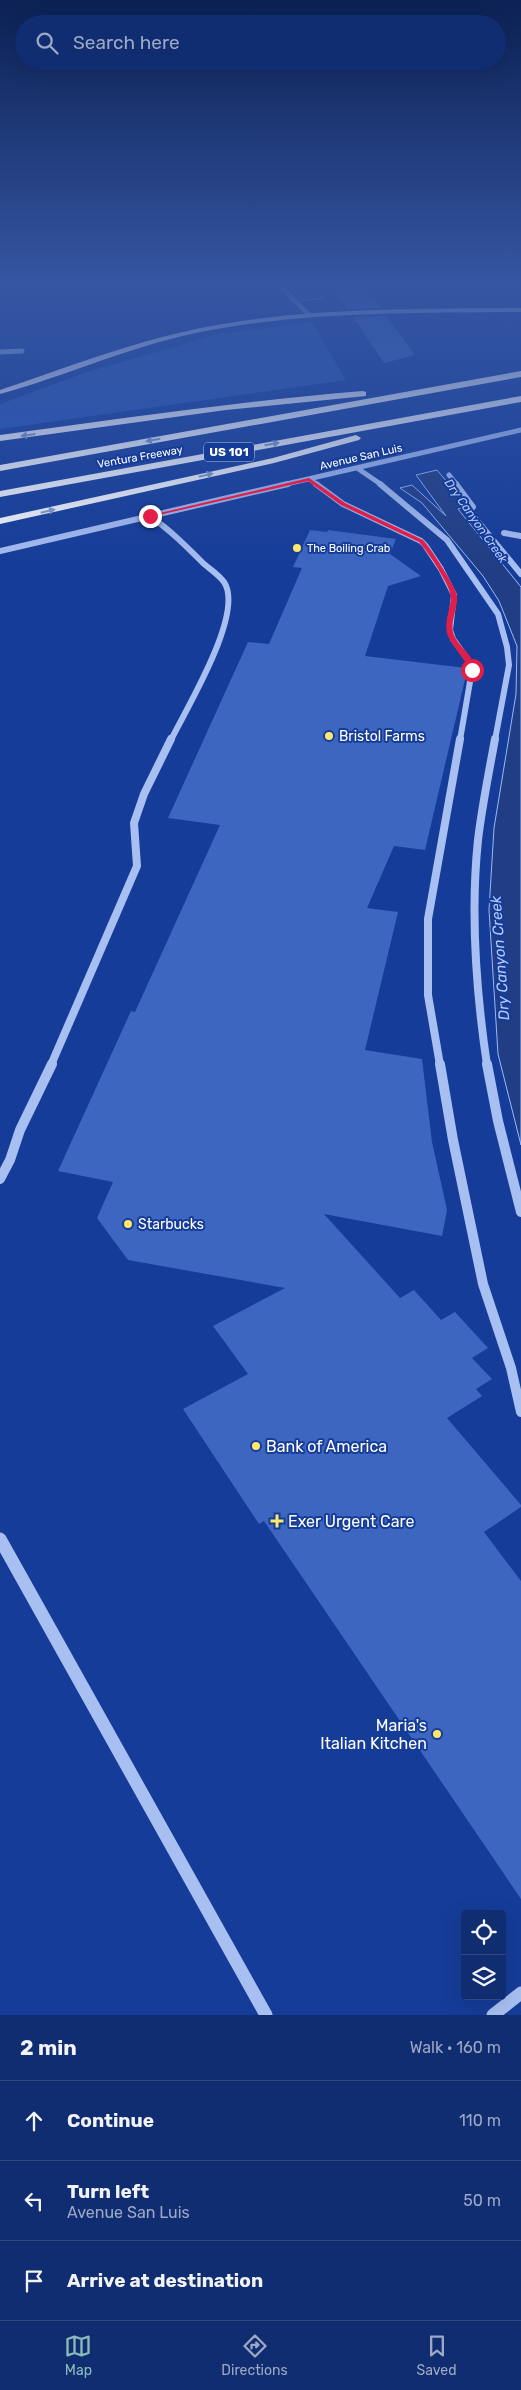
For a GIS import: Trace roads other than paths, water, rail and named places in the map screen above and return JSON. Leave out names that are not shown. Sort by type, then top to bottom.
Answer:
[{"type":"highway","name":"Ventura Freeway","points":[[0,468],[487,380]]},
{"type":"highway","points":[[0,438],[307,398],[442,388]]},
{"type":"highway","name":"Ventura Freeway","points":[[0,494],[521,399]]},
{"type":"highway","points":[[0,521],[274,460],[459,410]]},
{"type":"main road","points":[[0,392],[36,380]]},
{"type":"street","name":"Avenue San Luis","points":[[0,551],[521,430]]},
{"type":"street","points":[[357,468],[380,484],[446,540],[498,614],[507,647],[509,665],[478,840],[474,918],[478,993],[487,1069],[502,1147],[521,1212]]},
{"type":"street","points":[[449,475],[473,507],[469,511],[521,574]]},
{"type":"street","points":[[309,479],[343,504],[421,541],[428,548],[454,595],[449,628],[451,636],[471,663],[472,670],[428,919],[428,995],[453,1140],[483,1284],[512,1368],[521,1412]]},
{"type":"street","points":[[0,1179],[10,1160],[20,1130],[57,1053],[137,866],[134,823],[144,794],[222,636],[227,616],[228,593],[224,582],[163,525],[150,516]]},
{"type":"street","points":[[504,533],[521,536]]},
{"type":"street","points":[[0,1539],[266,2015]]},
{"type":"street","points":[[493,2015],[521,1993]]},
{"type":"water","name":"Dry Canyon Creek","points":[[437,470],[468,507],[458,509],[521,587],[521,1145],[498,1054],[489,910],[494,828],[516,694],[517,646],[499,601],[483,576],[422,503],[400,488],[412,485],[446,516],[416,475]]},
{"type":"place","name":"The Boiling Crab","points":[[297,548]]},
{"type":"place","name":"Bristol Farms","points":[[329,736]]},
{"type":"place","name":"Starbucks","points":[[128,1224]]},
{"type":"place","name":"Bank of America","points":[[256,1446]]},
{"type":"place","name":"Exer Urgent Care","points":[[277,1521]]},
{"type":"place","name":"Maria's Italian Kitchen","points":[[437,1734]]}]
